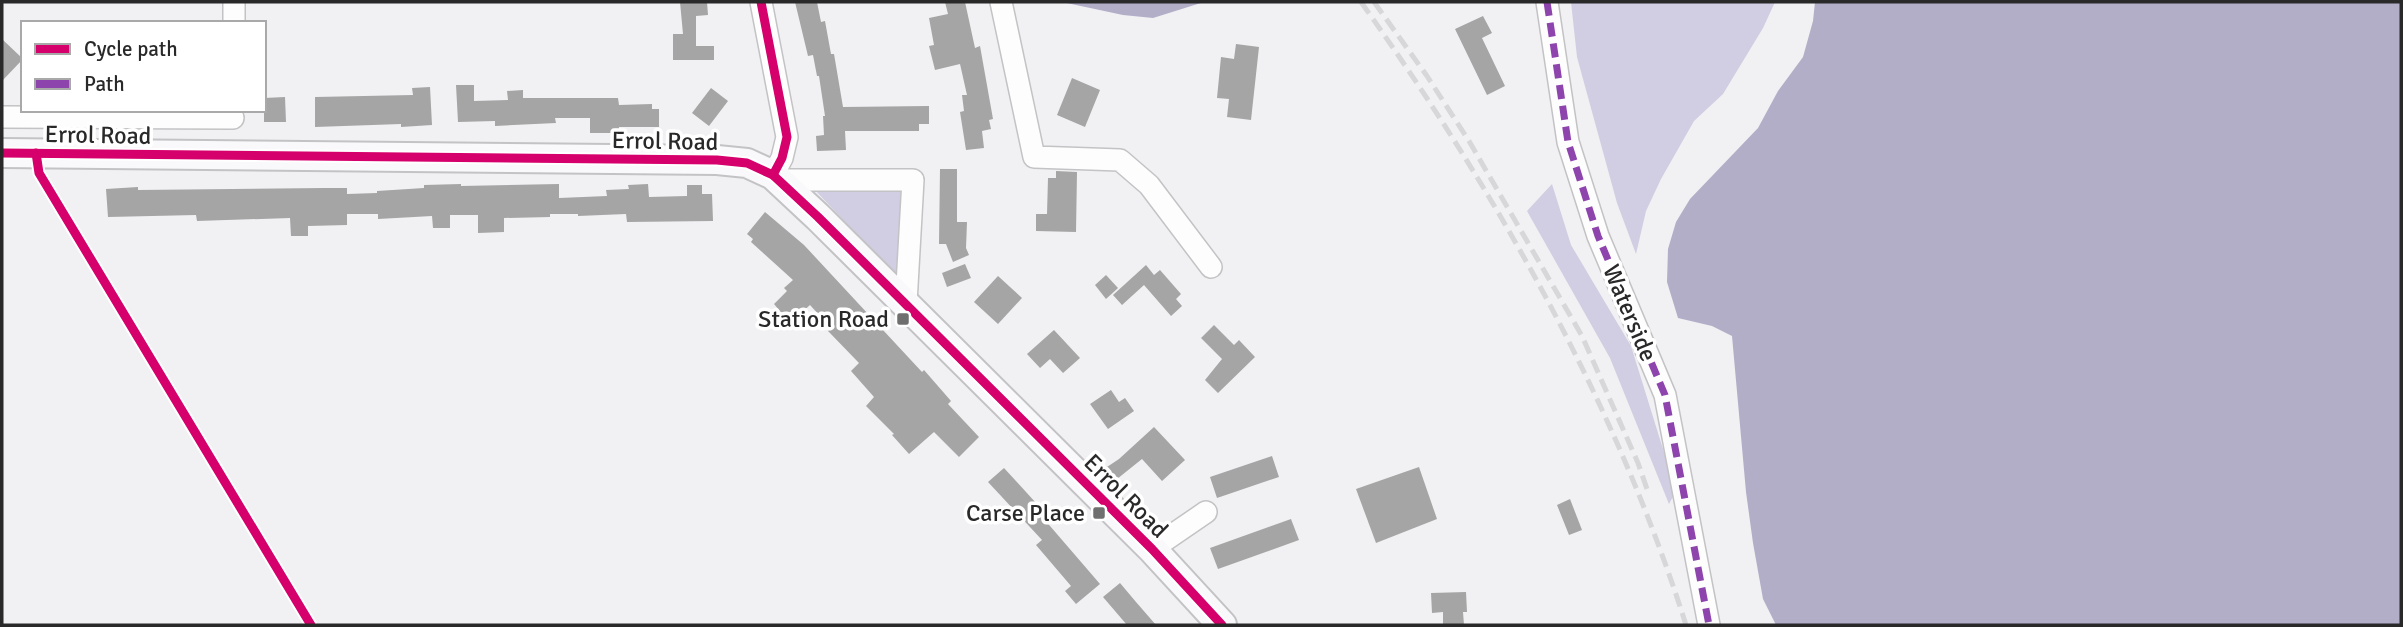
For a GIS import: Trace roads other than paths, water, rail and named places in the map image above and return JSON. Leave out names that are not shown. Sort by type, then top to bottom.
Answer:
[{"type":"street","points":[[233,21],[234,2]]},
{"type":"street","points":[[761,2],[787,137],[776,178]]},
{"type":"street","points":[[1001,2],[1034,157],[1120,160],[1149,185],[1211,267]]},
{"type":"street","name":"Waterside","points":[[1547,2],[1568,142],[1598,236],[1665,395],[1709,625]]},
{"type":"street","points":[[2,117],[233,114],[233,156]]},
{"type":"street","name":"Errol Road","points":[[2,153],[717,160],[747,163],[776,178],[906,303],[1152,549],[1222,625]]},
{"type":"street","name":"Errol Road","points":[[776,178],[913,180],[906,303]]},
{"type":"street","points":[[1152,549],[1206,512]]},
{"type":"railway","points":[[1361,2],[1459,148],[1548,301],[1624,460],[1686,625]]},
{"type":"railway","points":[[1374,2],[1469,141],[1582,336],[1648,492]]},
{"type":"place","name":"Station Road","points":[[903,319]]},
{"type":"place","name":"Carse Place","points":[[1099,513]]}]
